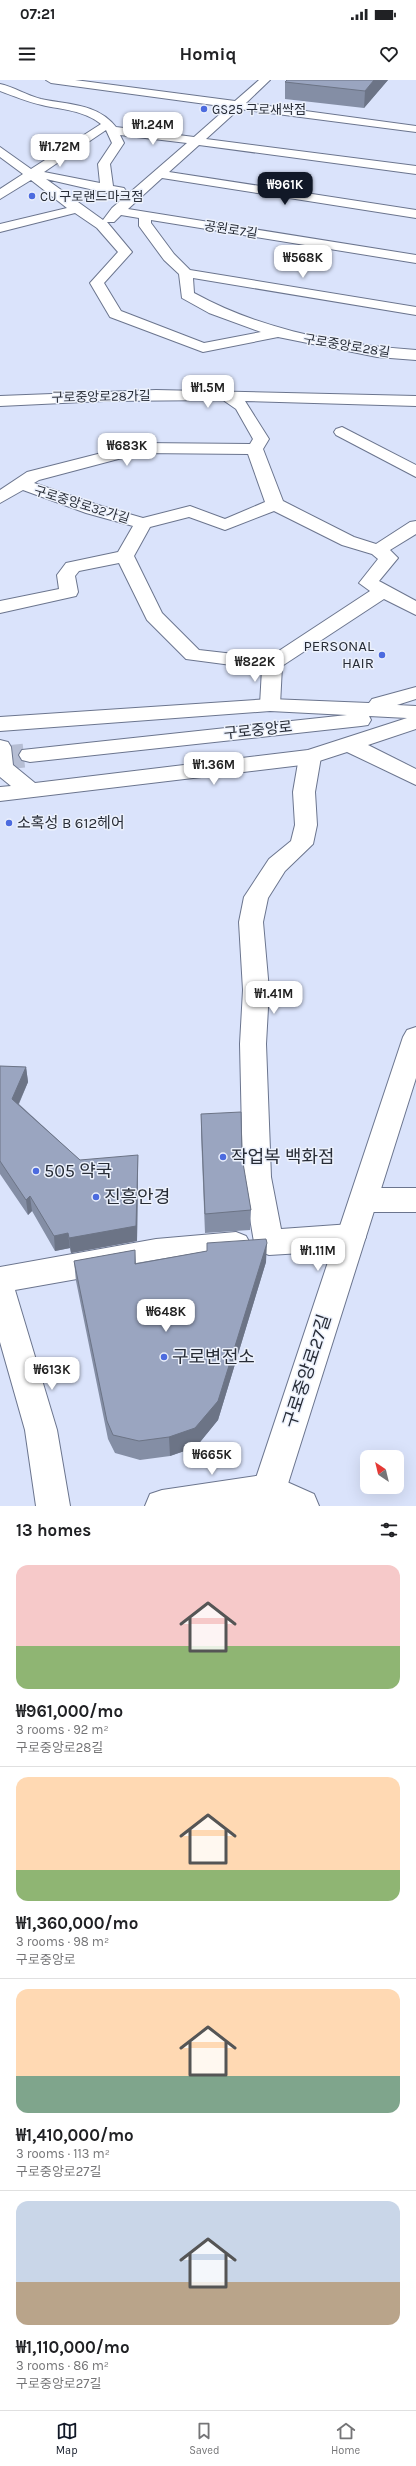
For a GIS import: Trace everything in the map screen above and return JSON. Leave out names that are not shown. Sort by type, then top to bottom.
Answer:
[{"type":"street","points":[[51,80],[416,129]]},
{"type":"street","points":[[102,225],[265,80]]},
{"type":"street","points":[[0,87],[40,102],[76,106],[95,114],[110,127],[118,143],[104,164],[107,189]]},
{"type":"street","points":[[0,195],[31,172],[110,127],[416,170]]},
{"type":"street","name":"구로중앙로28길","points":[[0,151],[31,172],[77,209],[102,225],[125,252],[97,283],[115,314],[203,348],[278,333]]},
{"type":"street","points":[[0,167],[136,194]]},
{"type":"street","points":[[158,174],[416,214]]},
{"type":"street","points":[[0,228],[77,209]]},
{"type":"street","name":"공원로7길","points":[[117,211],[416,259]]},
{"type":"street","points":[[146,216],[144,223],[169,257],[186,272],[416,311]]},
{"type":"street","name":"구로중앙로28길","points":[[186,272],[187,295],[214,310],[278,333],[377,352],[416,355]]},
{"type":"street","name":"구로중앙로28가길","points":[[0,401],[76,395],[227,396],[416,401]]},
{"type":"street","points":[[227,396],[242,406],[261,440],[255,449],[275,504],[348,541],[378,550],[389,558],[368,583],[416,609]]},
{"type":"street","points":[[342,432],[416,472]]},
{"type":"street","name":"구로중앙로32가길","points":[[0,498],[33,476],[141,448],[255,449]]},
{"type":"street","name":"구로중앙로32가길","points":[[21,484],[92,509],[144,523],[190,511],[225,525],[275,504]]},
{"type":"street","name":"구로중앙로32가길","points":[[125,556],[144,523]]},
{"type":"street","points":[[378,550],[416,526]]},
{"type":"street","points":[[0,607],[69,592],[66,575],[73,567],[125,556],[154,616],[193,655],[272,664],[383,591]]},
{"type":"street","points":[[270,705],[272,664]]},
{"type":"street","points":[[356,708],[416,693]]},
{"type":"street","points":[[0,724],[270,705],[416,712]]},
{"type":"street","name":"구로중앙로","points":[[30,755],[268,728],[416,716]]},
{"type":"street","points":[[31,791],[3,768],[0,747],[14,730],[36,721]]},
{"type":"street","points":[[0,794],[310,757],[416,722]]},
{"type":"street","points":[[348,744],[382,759],[416,778]]},
{"type":"street","points":[[270,1242],[258,1177],[253,1044],[256,990],[251,922],[256,897],[277,865],[302,844],[306,825],[304,792],[310,757]]},
{"type":"street","name":"구로중앙로27길","points":[[272,1498],[351,1237],[416,1038]]},
{"type":"street","points":[[363,1200],[416,1200]]},
{"type":"street","points":[[0,1280],[156,1252],[270,1242],[351,1237]]},
{"type":"street","points":[[0,1290],[41,1430],[53,1506]]},
{"type":"street","points":[[162,1506],[272,1498],[302,1506]]},
{"type":"building","points":[[287,80],[374,80],[365,91],[285,82]]},
{"type":"building","points":[[0,1066],[26,1067],[12,1099],[80,1160],[138,1155],[136,1226],[69,1238],[68,1233],[54,1236],[30,1196],[26,1200],[0,1161]]},
{"type":"building","name":"작업복 백화점","points":[[241,1112],[242,1157],[251,1210],[205,1214],[201,1114]]},
{"type":"building","name":"구로변전소","points":[[266,1239],[267,1243],[218,1401],[195,1428],[169,1437],[139,1441],[113,1435],[107,1421],[74,1261],[135,1250],[135,1264],[207,1251],[207,1243]]},
{"type":"tunnel","points":[[0,758],[30,755]]},
{"type":"place","name":"GS25 구로새싹점","points":[[204,109]]},
{"type":"place","name":"CU 구로랜드마크점","points":[[32,196]]},
{"type":"place","name":"PERSONAL HAIR","points":[[382,655]]},
{"type":"place","name":"소혹성 B 612헤어","points":[[9,823]]},
{"type":"place","name":"작업복 백화점","points":[[223,1157]]},
{"type":"place","name":"505 약국","points":[[36,1171]]},
{"type":"place","name":"진흥안경","points":[[96,1197]]},
{"type":"place","name":"구로변전소","points":[[164,1357]]}]
